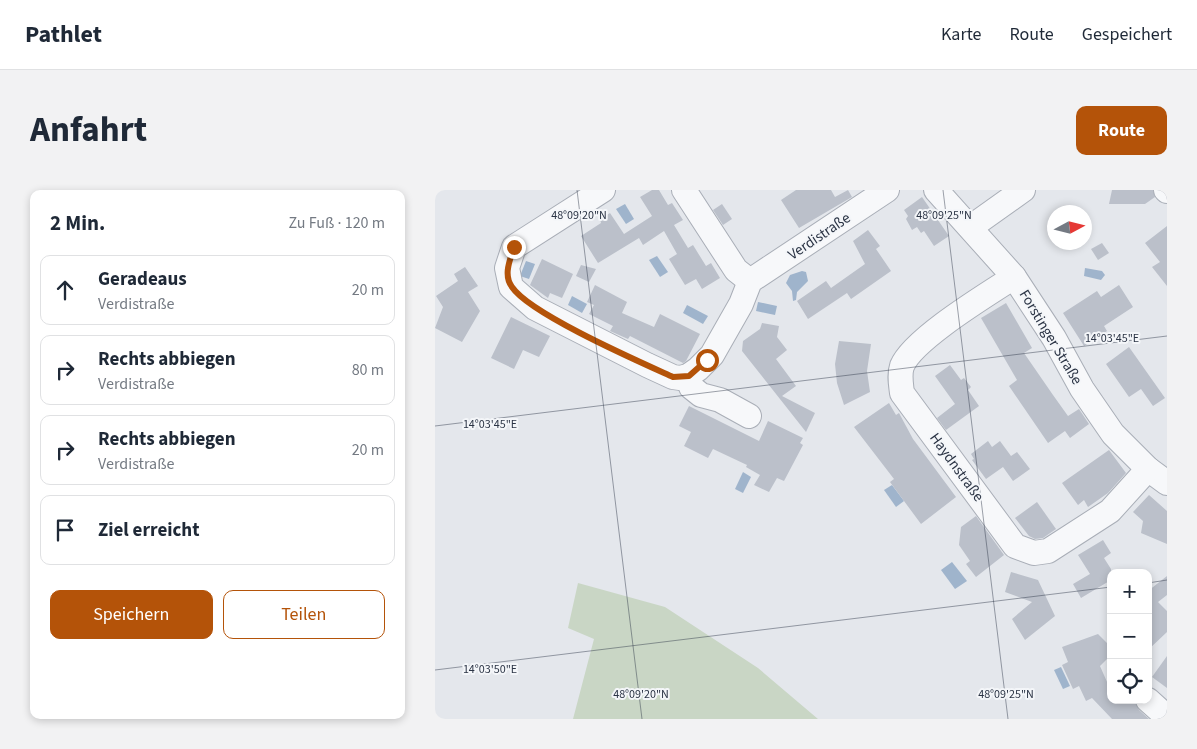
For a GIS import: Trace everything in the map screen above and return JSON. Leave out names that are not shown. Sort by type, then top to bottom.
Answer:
[{"type":"street","points":[[603,190],[514,247],[507,268],[511,287],[535,308],[673,377],[689,376],[707,360],[741,304],[750,281],[736,270],[684,190]]},
{"type":"street","name":"Verdistraße","points":[[750,281],[887,190]]},
{"type":"street","name":"Forstinger Straße","points":[[936,190],[1014,277],[1054,338],[1082,389],[1113,434],[1148,469],[1167,483]]},
{"type":"street","points":[[971,227],[1023,190]]},
{"type":"street","name":"Haydnstraße","points":[[1014,277],[952,317],[923,341],[902,365],[900,379],[902,393],[1015,546],[1034,553],[1048,551],[1110,511],[1148,469]]},
{"type":"street","points":[[707,360],[716,378],[719,400]]},
{"type":"street","points":[[689,376],[691,387],[701,395],[719,400],[749,416]]},
{"type":"street","points":[[1152,704],[1167,717]]},
{"type":"green space","points":[[578,583],[665,607],[758,668],[818,719],[573,719],[594,639],[568,628]]},
{"type":"water","points":[[625,204],[634,219],[626,224],[616,209]]},
{"type":"water","points":[[657,256],[668,272],[660,277],[649,260]]},
{"type":"water","points":[[526,261],[535,264],[529,279],[520,276]]},
{"type":"water","points":[[1085,268],[1102,271],[1105,275],[1101,280],[1084,276]]},
{"type":"water","points":[[802,271],[806,272],[808,281],[797,292],[796,300],[793,301],[792,291],[786,283],[790,275]]},
{"type":"water","points":[[572,296],[587,304],[582,313],[568,305]]},
{"type":"water","points":[[758,302],[777,306],[775,315],[756,311]]},
{"type":"water","points":[[687,305],[708,316],[703,324],[683,313]]},
{"type":"water","points":[[743,472],[751,477],[743,493],[735,489]]},
{"type":"water","points":[[892,485],[904,501],[896,507],[884,490]]},
{"type":"water","points":[[952,562],[967,581],[955,589],[941,570]]},
{"type":"water","points":[[1061,667],[1070,686],[1063,689],[1054,670]]},
{"type":"building","points":[[652,190],[659,190],[668,205],[672,203],[683,220],[674,225],[688,248],[693,245],[706,266],[711,263],[720,278],[702,289],[696,279],[685,285],[669,259],[677,254],[664,231],[643,245],[639,238],[598,263],[581,236],[601,223],[600,219],[610,213],[624,234],[652,216],[640,197]]},
{"type":"building","points":[[796,190],[831,190],[835,197],[848,190],[852,197],[799,228],[781,200]]},
{"type":"building","points":[[1112,190],[1153,190],[1155,197],[1145,204],[1109,204]]},
{"type":"building","points":[[922,197],[949,236],[934,246],[924,231],[921,233],[917,227],[912,230],[906,219],[908,216],[904,210]]},
{"type":"building","points":[[722,204],[732,219],[723,225],[713,210]]},
{"type":"building","points":[[1167,226],[1167,286],[1152,267],[1160,262],[1145,243]]},
{"type":"building","points":[[868,230],[880,246],[876,249],[891,271],[851,299],[847,293],[808,319],[797,301],[826,281],[831,288],[865,264],[853,241]]},
{"type":"building","points":[[1102,243],[1109,253],[1098,260],[1092,248]]},
{"type":"building","points":[[542,259],[573,274],[562,298],[550,293],[548,298],[530,285]]},
{"type":"building","points":[[581,265],[596,269],[589,282],[576,276]]},
{"type":"building","points":[[465,267],[478,286],[468,292],[480,311],[462,342],[435,328],[443,307],[436,296],[458,281],[454,274]]},
{"type":"building","points":[[595,285],[627,302],[622,313],[654,327],[660,314],[700,334],[686,361],[683,363],[630,336],[628,339],[610,331],[613,326],[589,314],[594,305],[587,302]]},
{"type":"building","points":[[1119,285],[1133,307],[1104,326],[1107,331],[1084,346],[1063,313],[1097,291],[1101,297]]},
{"type":"building","points":[[1006,303],[1032,348],[1024,353],[1068,416],[1079,409],[1089,424],[1070,438],[1065,431],[1048,443],[1009,386],[1017,380],[981,318]]},
{"type":"building","points":[[511,317],[550,336],[539,357],[523,350],[514,369],[491,358]]},
{"type":"building","points":[[762,323],[779,326],[777,337],[787,350],[776,359],[796,386],[782,396],[815,413],[806,432],[742,351],[743,341],[760,329]]},
{"type":"building","points":[[839,341],[871,344],[867,371],[870,392],[844,405],[837,383],[835,364]]},
{"type":"building","points":[[1129,347],[1165,398],[1153,406],[1141,389],[1129,397],[1106,364]]},
{"type":"building","points":[[950,365],[961,380],[964,378],[971,387],[968,390],[979,406],[946,430],[937,418],[955,404],[935,376]]},
{"type":"building","points":[[889,403],[896,415],[899,413],[913,439],[956,497],[921,524],[890,482],[894,479],[854,427]]},
{"type":"building","points":[[689,406],[759,441],[768,421],[803,438],[800,443],[803,445],[784,481],[777,478],[769,492],[754,485],[760,475],[746,467],[747,465],[713,449],[708,458],[684,446],[691,432],[679,426]]},
{"type":"building","points":[[988,441],[992,447],[1000,441],[1011,456],[1017,452],[1030,469],[1013,481],[1003,467],[986,479],[972,460],[974,459],[971,454]]},
{"type":"building","points":[[1109,450],[1126,473],[1108,493],[1088,507],[1084,500],[1078,505],[1062,483]]},
{"type":"building","points":[[1149,495],[1167,511],[1167,544],[1141,533],[1143,521],[1133,512]]},
{"type":"building","points":[[1037,502],[1056,529],[1043,538],[1035,539],[1029,536],[1015,518]]},
{"type":"building","points":[[976,516],[1004,555],[976,577],[966,564],[970,561],[959,545],[961,527]]},
{"type":"building","points":[[1103,540],[1111,553],[1104,558],[1111,569],[1107,569],[1107,582],[1081,598],[1073,584],[1090,574],[1078,555]]},
{"type":"building","points":[[1011,572],[1038,580],[1055,616],[1025,640],[1012,619],[1032,602],[1005,592]]},
{"type":"building","points":[[1167,576],[1167,595],[1158,602],[1167,611],[1167,632],[1152,646],[1152,614],[1152,588]]},
{"type":"building","points":[[1098,634],[1107,643],[1107,659],[1100,666],[1107,682],[1107,704],[1137,704],[1139,710],[1149,719],[1112,719],[1092,698],[1086,701],[1079,686],[1073,689],[1062,665],[1068,662],[1062,647]]},
{"type":"building","points":[[1167,656],[1167,688],[1152,677]]},
{"type":"route","points":[[514,247],[507,268],[511,287],[535,308],[673,377],[689,376],[707,360]]}]
